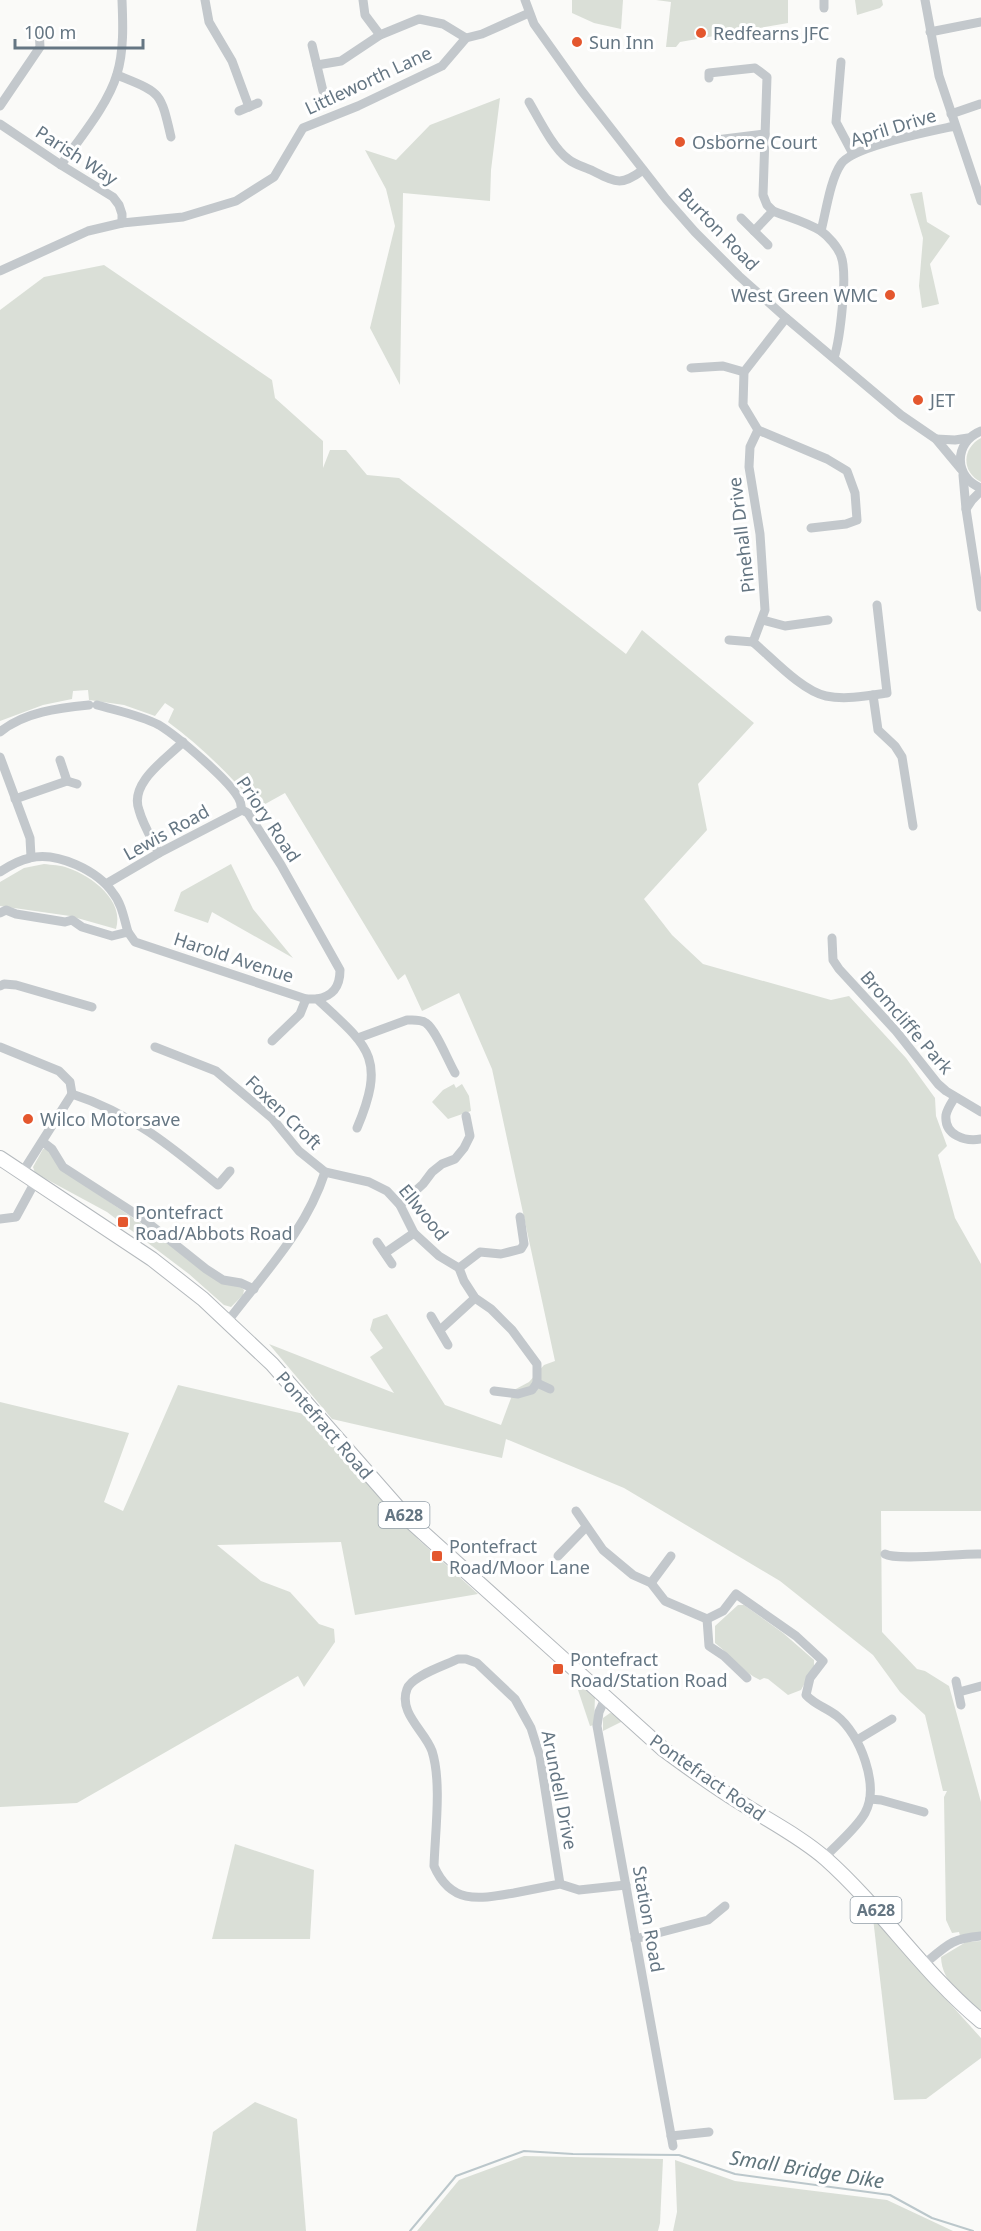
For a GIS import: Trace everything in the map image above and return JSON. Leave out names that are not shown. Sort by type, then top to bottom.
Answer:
[{"type":"highway","name":"Pontefract Road","points":[[0,1158],[152,1259],[192,1289],[272,1364],[409,1520],[605,1698],[681,1763],[788,1831],[824,1858],[887,1922],[946,1989],[981,2021]]},
{"type":"street","points":[[61,165],[102,104],[117,75],[123,31],[122,0]]},
{"type":"street","points":[[205,0],[209,22],[232,61],[253,105],[239,111]]},
{"type":"street","points":[[363,0],[365,15],[380,35]]},
{"type":"street","name":"Burton Road","points":[[525,0],[529,14],[539,32],[574,81],[643,170],[695,232],[786,318],[901,415],[936,439],[973,485],[981,490]]},
{"type":"street","points":[[925,0],[939,76],[981,201]]},
{"type":"street","points":[[317,65],[341,61],[380,35],[419,19],[452,28],[466,38],[482,34],[529,14]]},
{"type":"street","points":[[930,32],[981,21]]},
{"type":"street","points":[[0,106],[40,46],[39,29]]},
{"type":"street","name":"Littleworth Lane","points":[[0,271],[88,231],[122,223],[183,217],[236,201],[274,177],[303,128],[358,106],[442,66],[466,38]]},
{"type":"street","points":[[312,45],[323,92]]},
{"type":"street","points":[[841,62],[836,122],[853,154]]},
{"type":"street","points":[[709,78],[709,73],[755,68],[767,77],[764,195],[767,205],[773,211],[822,231],[841,254],[844,264],[842,308],[834,358]]},
{"type":"street","points":[[117,75],[156,92],[164,106],[171,137]]},
{"type":"street","points":[[529,102],[561,152],[573,163],[614,181],[631,179],[643,170]]},
{"type":"street","points":[[951,114],[980,104]]},
{"type":"street","name":"Parish Way","points":[[0,124],[113,197],[119,205],[122,223]]},
{"type":"street","name":"April Drive","points":[[822,231],[836,172],[845,158],[955,126]]},
{"type":"street","points":[[716,145],[716,140],[765,134]]},
{"type":"street","points":[[754,231],[773,211]]},
{"type":"street","points":[[741,218],[768,244]]},
{"type":"street","points":[[786,318],[744,372],[743,405],[758,430],[827,459],[848,471],[855,493],[857,520],[846,524],[811,528]]},
{"type":"street","points":[[691,368],[723,366],[744,372]]},
{"type":"street","name":"Pinehall Drive","points":[[753,642],[765,610],[760,534],[749,467],[750,447],[758,430]]},
{"type":"street","points":[[936,439],[969,438],[981,431]]},
{"type":"street","points":[[969,438],[960,452],[981,607]]},
{"type":"street","points":[[966,509],[981,490]]},
{"type":"street","points":[[729,640],[753,642],[803,684],[824,696],[848,698],[887,693],[877,605]]},
{"type":"street","points":[[763,620],[785,626],[828,620]]},
{"type":"street","points":[[873,695],[878,730],[895,746],[902,757],[913,826]]},
{"type":"street","name":"Priory Road","points":[[0,732],[21,719],[57,708],[93,705],[132,714],[183,742],[237,796],[242,810],[248,813],[281,865],[330,950],[340,970],[340,980],[328,997],[317,999]]},
{"type":"street","points":[[159,853],[138,810],[138,792],[148,776],[183,742]]},
{"type":"street","points":[[0,757],[30,838],[31,857]]},
{"type":"street","points":[[60,760],[67,781]]},
{"type":"street","points":[[15,799],[67,781],[77,784]]},
{"type":"street","name":"Lewis Road","points":[[106,884],[159,853],[242,810]]},
{"type":"street","points":[[0,872],[31,857],[58,859],[88,870],[106,884],[121,906],[128,932],[112,936],[82,927],[72,920],[65,922],[16,914],[6,910],[0,913]]},
{"type":"street","name":"Harold Avenue","points":[[128,932],[135,942],[306,999],[317,999]]},
{"type":"street","name":"Bromcliffe Park","points":[[832,938],[833,960],[839,969],[896,1031],[938,1083],[955,1097],[981,1112]]},
{"type":"street","points":[[0,986],[16,985],[92,1007]]},
{"type":"street","points":[[272,1041],[300,1014],[306,999]]},
{"type":"street","points":[[317,999],[358,1038],[368,1051],[371,1072],[369,1099],[357,1128]]},
{"type":"street","points":[[358,1038],[407,1020],[425,1022],[432,1030],[455,1073]]},
{"type":"street","points":[[0,1047],[59,1071],[70,1082],[72,1094],[22,1173]]},
{"type":"street","name":"Foxen Croft","points":[[155,1047],[216,1071],[272,1118],[299,1151],[325,1172]]},
{"type":"street","points":[[72,1094],[96,1102],[158,1136],[218,1185],[230,1171]]},
{"type":"street","points":[[955,1097],[946,1116],[951,1132],[966,1140],[981,1139]]},
{"type":"street","points":[[400,1205],[423,1184],[432,1172],[442,1164],[455,1159],[471,1145],[466,1116]]},
{"type":"street","points":[[43,1142],[52,1149],[63,1167],[142,1218],[206,1269],[223,1280],[242,1283],[254,1289]]},
{"type":"street","points":[[228,1321],[299,1230],[314,1204],[325,1172]]},
{"type":"street","name":"Ellwood","points":[[325,1172],[369,1182],[387,1191],[400,1205],[414,1233],[439,1256],[459,1268],[475,1298],[491,1309],[512,1330],[537,1364],[537,1383]]},
{"type":"street","points":[[0,1219],[16,1217],[35,1182]]},
{"type":"street","points":[[459,1268],[480,1252],[501,1254],[521,1248],[524,1244],[520,1216]]},
{"type":"street","points":[[385,1253],[414,1233]]},
{"type":"street","points":[[377,1242],[392,1263]]},
{"type":"street","points":[[440,1330],[475,1298]]},
{"type":"street","points":[[431,1316],[448,1345]]},
{"type":"street","points":[[494,1391],[518,1394],[532,1390],[537,1383],[549,1389]]},
{"type":"street","points":[[576,1511],[603,1550],[633,1575],[651,1583],[665,1601],[707,1619],[723,1611],[736,1594],[796,1636],[823,1661],[810,1678],[806,1695],[812,1702],[837,1716],[857,1740],[868,1768],[870,1799],[865,1814],[824,1858]]},
{"type":"street","points":[[558,1556],[586,1527]]},
{"type":"street","points":[[885,1554],[902,1556],[981,1554]]},
{"type":"street","points":[[651,1583],[671,1556]]},
{"type":"street","points":[[902,1556],[902,1568]]},
{"type":"street","points":[[707,1619],[709,1646],[724,1656],[747,1678]]},
{"type":"street","name":"Arundell Drive","points":[[560,1884],[540,1757],[531,1728],[515,1699],[477,1663],[466,1659],[458,1659],[411,1681],[406,1690],[406,1705],[414,1723],[431,1749],[436,1771],[434,1866],[440,1880],[448,1889],[480,1899],[560,1884],[579,1890],[626,1885]]},
{"type":"street","points":[[956,1681],[961,1705]]},
{"type":"street","points":[[959,1692],[981,1686]]},
{"type":"street","name":"Station Road","points":[[605,1698],[599,1712],[597,1726],[672,2141],[694,2138],[709,2132]]},
{"type":"street","points":[[857,1740],[892,1719]]},
{"type":"street","points":[[870,1799],[924,1812]]},
{"type":"street","points":[[635,1939],[708,1920],[725,1906]]},
{"type":"street","points":[[929,1960],[961,1937],[981,1936]]},
{"type":"shaded area","points":[[572,0],[623,0],[621,29],[594,23],[572,13]]},
{"type":"shaded area","name":"Redfearns JFC","points":[[656,0],[788,0],[788,23],[680,42],[676,47],[666,47],[671,2]]},
{"type":"shaded area","points":[[855,0],[882,0],[883,5],[857,15]]},
{"type":"shaded area","points":[[500,98],[491,170],[490,201],[403,193],[400,385],[370,328],[395,226],[386,189],[365,150],[396,160],[430,125]]},
{"type":"shaded area","points":[[922,192],[927,222],[950,236],[930,264],[939,304],[922,308],[919,286],[923,238],[910,194]]},
{"type":"shaded area","points":[[104,265],[272,380],[275,398],[323,441],[323,468],[330,450],[346,450],[367,475],[399,478],[626,654],[642,630],[754,723],[698,784],[707,830],[644,899],[672,935],[703,964],[831,1000],[849,996],[906,1058],[935,1098],[936,1116],[947,1146],[938,1155],[955,1218],[981,1264],[981,1511],[881,1511],[882,1632],[917,1669],[925,1671],[949,1686],[981,1802],[981,1932],[960,1936],[959,1932],[952,1933],[946,1920],[944,1797],[947,1791],[943,1791],[925,1715],[900,1692],[873,1655],[780,1581],[624,1488],[506,1439],[502,1458],[332,1419],[269,1344],[394,1393],[370,1357],[383,1348],[370,1330],[373,1319],[387,1314],[445,1405],[501,1425],[514,1390],[529,1382],[544,1365],[555,1361],[492,1069],[459,993],[422,1011],[405,974],[398,980],[285,793],[258,808],[215,762],[168,722],[174,709],[165,703],[155,716],[124,705],[89,700],[88,690],[73,691],[72,699],[43,705],[0,721],[0,310],[44,277]]},
{"type":"shaded area","points":[[981,438],[981,482],[974,478],[966,460],[970,448]]},
{"type":"shaded area","points":[[44,864],[68,868],[96,883],[116,909],[118,919],[116,929],[70,916],[0,906],[0,882],[24,868]]},
{"type":"shaded area","points":[[231,864],[253,909],[293,958],[212,912],[208,923],[174,911],[181,892]]},
{"type":"shaded area","points":[[454,1084],[456,1088],[462,1084],[469,1096],[471,1111],[448,1119],[432,1102],[443,1090]]},
{"type":"shaded area","points":[[43,1149],[48,1149],[65,1172],[145,1226],[202,1270],[241,1287],[244,1290],[243,1295],[231,1307],[224,1305],[189,1274],[107,1212],[35,1173],[33,1167]]},
{"type":"shaded area","points":[[178,1385],[304,1414],[419,1540],[478,1594],[355,1615],[341,1542],[217,1545],[261,1581],[290,1592],[319,1624],[334,1629],[335,1642],[304,1687],[298,1676],[77,1803],[0,1807],[0,1402],[129,1433],[104,1502],[123,1511]]},
{"type":"shaded area","points":[[738,1605],[744,1605],[783,1633],[814,1660],[814,1666],[801,1690],[788,1695],[768,1679],[760,1680],[754,1677],[715,1643],[715,1626]]},
{"type":"shaded area","points":[[575,1681],[589,1689],[595,1696],[594,1725],[590,1726]]},
{"type":"shaded area","points":[[610,1713],[623,1721],[603,1731],[603,1718]]},
{"type":"shaded area","points":[[235,1844],[314,1870],[310,1939],[212,1939]]},
{"type":"shaded area","points":[[873,1918],[981,2038],[981,2058],[926,2099],[894,2100]]},
{"type":"shaded area","points":[[981,1941],[981,2012],[949,1982],[941,1957],[966,1942]]},
{"type":"shaded area","points":[[255,2102],[297,2119],[306,2231],[196,2231],[213,2132]]},
{"type":"shaded area","points":[[524,2156],[663,2159],[658,2231],[417,2231],[459,2180]]},
{"type":"shaded area","points":[[675,2160],[735,2181],[887,2200],[953,2231],[673,2231],[677,2212]]},
{"type":"waterway","name":"Small Bridge Dike","points":[[410,2231],[456,2176],[524,2151],[679,2155],[735,2174],[890,2195],[932,2218],[973,2231]]},
{"type":"place","name":"Redfearns JFC","points":[[701,33]]},
{"type":"place","name":"Sun Inn","points":[[577,42]]},
{"type":"place","name":"Osborne Court","points":[[680,142]]},
{"type":"place","name":"West Green WMC","points":[[890,295]]},
{"type":"place","name":"JET","points":[[918,400]]},
{"type":"place","name":"Wilco Motorsave","points":[[28,1119]]},
{"type":"place","name":"Pontefract Road/Abbots Road","points":[[123,1222]]},
{"type":"place","name":"Pontefract Road/Moor Lane","points":[[437,1556]]},
{"type":"place","name":"Pontefract Road/Station Road","points":[[558,1669]]}]
